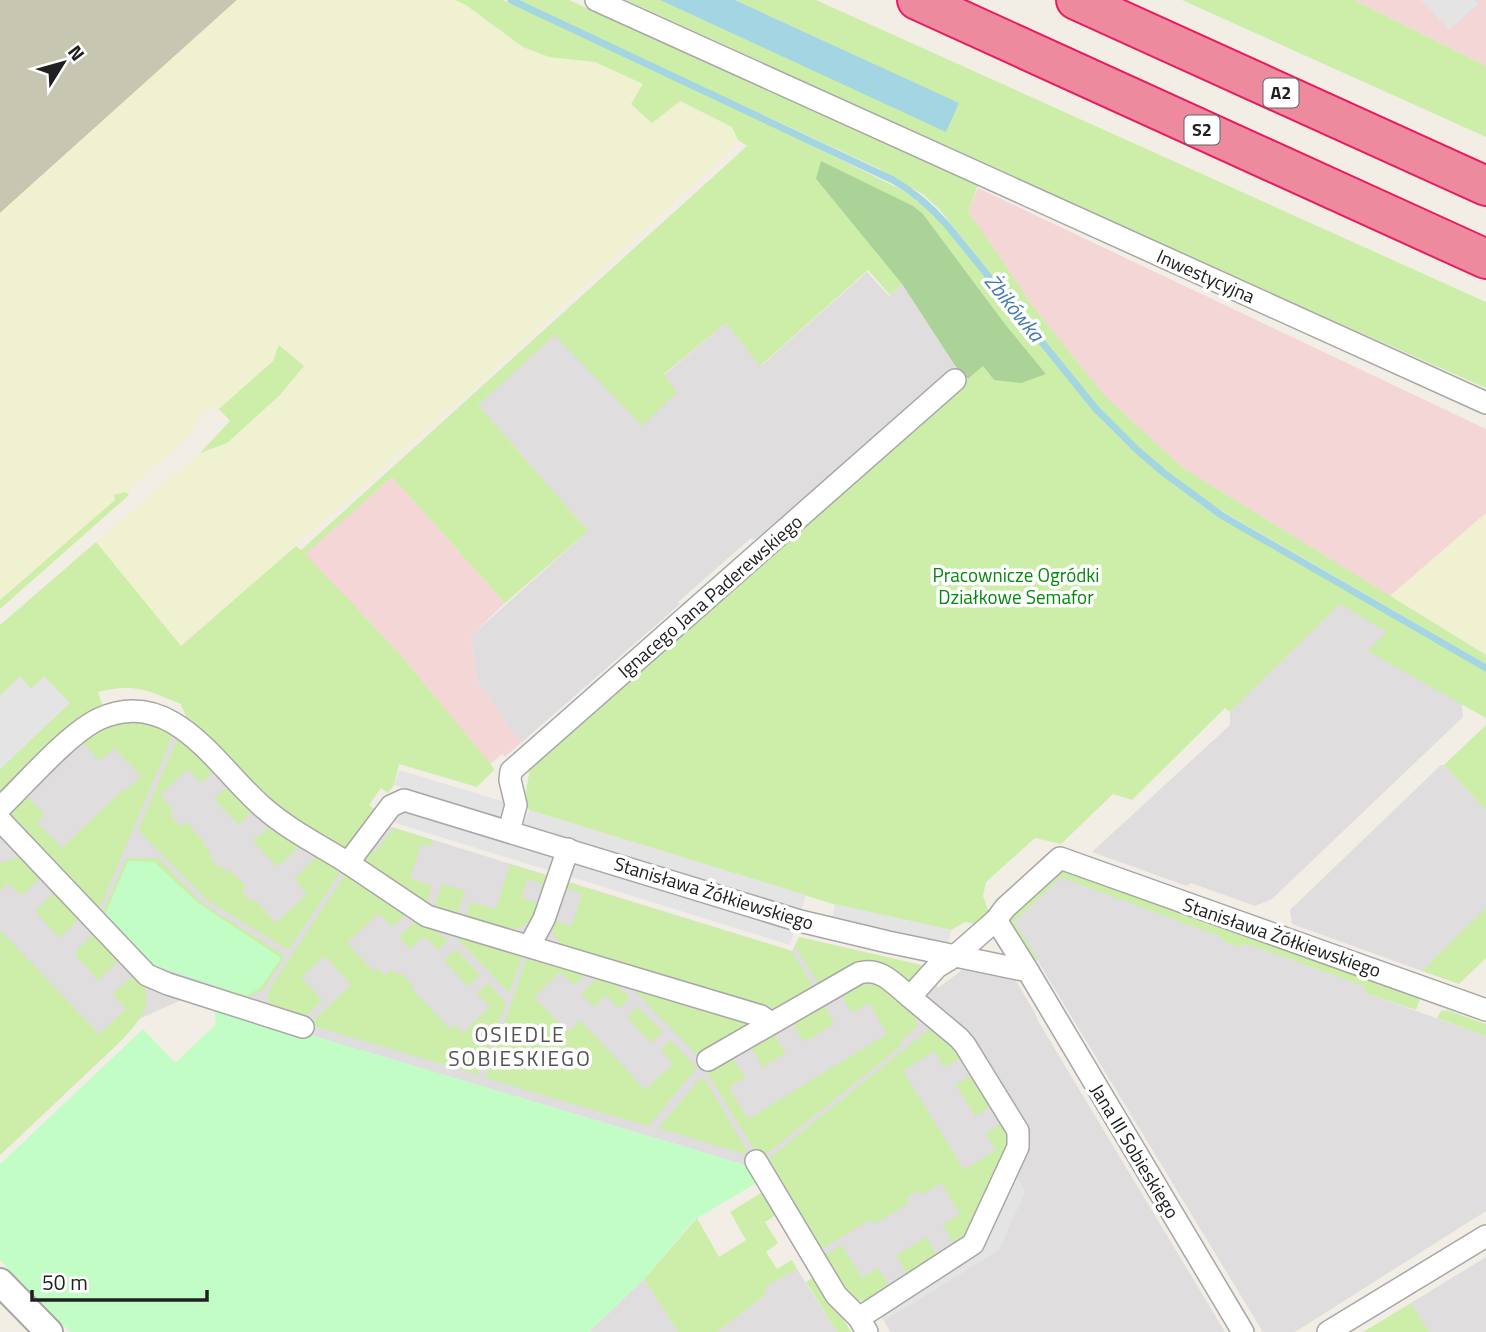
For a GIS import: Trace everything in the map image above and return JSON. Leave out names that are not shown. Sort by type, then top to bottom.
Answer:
[{"type":"highway","name":"S2","points":[[917,0],[1486,259]]},
{"type":"highway","name":"A2","points":[[1076,0],[1486,186]]},
{"type":"street","name":"Inwestycyjna","points":[[596,0],[1486,403]]},
{"type":"street","name":"Ignacego Jana Paderewskiego","points":[[509,831],[516,806],[510,780],[511,771],[955,380]]},
{"type":"street","points":[[0,808],[89,725],[108,716],[133,712],[149,713],[166,718],[191,734],[266,811],[427,916],[761,1016],[771,1023]]},
{"type":"street","name":"Stanisława Żółkiewskiego","points":[[348,863],[391,806],[404,800],[800,921],[955,956],[1060,858],[1486,1010]]},
{"type":"street","points":[[0,820],[147,975],[303,1027]]},
{"type":"street","points":[[530,945],[544,919],[568,849]]},
{"type":"street","name":"Jana III Sobieskiego","points":[[996,920],[1243,1332]]},
{"type":"street","points":[[910,997],[937,967],[955,956],[1028,971]]},
{"type":"street","points":[[708,1060],[850,977],[867,971],[880,973],[959,1038],[1018,1131],[1018,1147],[973,1244],[863,1325],[836,1295],[757,1161]]},
{"type":"street","points":[[1328,1332],[1486,1236]]},
{"type":"street","points":[[0,1282],[49,1332]]},
{"type":"shaded area","points":[[0,0],[237,0],[0,213]]},
{"type":"shaded area","points":[[237,0],[455,0],[466,5],[523,47],[549,57],[595,62],[733,127],[738,140],[727,154],[468,394],[181,646],[96,542],[200,453],[227,443],[280,395],[304,366],[279,346],[273,361],[219,409],[208,409],[194,422],[193,432],[126,492],[114,495],[115,500],[0,600],[0,213]]},
{"type":"shaded area","points":[[1354,0],[1486,0],[1486,66]]},
{"type":"shaded area","points":[[1421,0],[1475,0],[1478,4],[1449,30]]},
{"type":"shaded area","points":[[978,188],[1486,429],[1486,513],[1390,596],[1183,468],[1104,395],[1035,309],[968,211]]},
{"type":"shaded area","points":[[867,272],[889,296],[902,284],[956,367],[754,540],[751,538],[522,742],[506,724],[476,678],[471,636],[588,531],[478,405],[555,334],[664,375],[726,323],[761,366]]},
{"type":"shaded area","points":[[392,477],[505,603],[471,636],[476,678],[506,724],[522,742],[505,757],[502,754],[490,764],[399,653],[304,554]]},
{"type":"shaded area","points":[[1486,513],[1486,655],[1390,596]]},
{"type":"shaded area","points":[[1340,604],[1388,632],[1369,651],[1462,704],[1463,717],[1272,899],[1255,906],[1191,883],[1187,886],[1092,852],[1230,725],[1230,712]]},
{"type":"shaded area","points":[[20,676],[31,689],[44,676],[70,703],[0,769],[0,696]]},
{"type":"shaded area","points":[[161,724],[349,873],[385,825],[792,951],[799,937],[921,965],[938,988],[962,970],[1016,981],[1225,1332],[890,1332],[873,1299],[858,1301],[749,1166],[186,998],[139,1019],[113,1048],[0,1155],[0,820],[81,741]]},
{"type":"shaded area","points":[[1444,765],[1486,810],[1486,908],[1422,971],[1292,924],[1290,910]]},
{"type":"shaded area","points":[[399,770],[505,802],[500,818],[394,785]]},
{"type":"shaded area","points":[[411,810],[559,856],[554,872],[389,821],[401,811]]},
{"type":"shaded area","points":[[529,810],[806,895],[801,911],[523,825]]},
{"type":"shaded area","points":[[570,860],[795,930],[790,945],[565,875]]},
{"type":"shaded area","points":[[1060,876],[1221,937],[1226,943],[1239,947],[1247,944],[1364,986],[1366,993],[1486,1036],[1486,1211],[1295,1332],[1263,1332],[1014,922]]},
{"type":"shaded area","points":[[835,904],[951,930],[948,946],[832,919]]},
{"type":"shaded area","points":[[1014,1175],[1018,1177],[1025,1192],[999,1250],[884,1321],[878,1310],[974,1254]]},
{"type":"shaded area","points":[[1486,1257],[1486,1332],[1429,1332],[1411,1303]]},
{"type":"shaded area","points":[[797,1269],[837,1332],[717,1332],[765,1295],[765,1286]]},
{"type":"shaded area","points":[[644,1279],[678,1332],[589,1332]]},
{"type":"green space","name":"Pracownicze Ogródki Działkowe Semafor","points":[[455,0],[503,0],[649,65],[902,190],[937,216],[1102,420],[1127,445],[1174,485],[1245,532],[1486,671],[1486,718],[1368,651],[1387,632],[1340,604],[1230,712],[1225,708],[1132,800],[1113,794],[1061,844],[1035,838],[986,882],[983,896],[990,915],[980,925],[965,922],[951,930],[833,904],[529,810],[524,801],[531,763],[983,366],[994,380],[1046,374],[923,214],[816,179],[902,284],[890,295],[868,270],[760,366],[726,323],[664,374],[677,392],[642,426],[555,335],[478,405],[588,531],[505,603],[392,477],[305,554],[399,653],[493,767],[494,770],[477,787],[399,764],[394,785],[388,793],[381,788],[369,805],[376,810],[348,848],[342,848],[271,805],[188,722],[181,704],[141,689],[122,688],[98,692],[103,708],[0,794],[0,769],[69,703],[31,689],[20,677],[0,696],[0,625],[96,542],[181,646],[296,546],[301,550],[747,146],[738,140],[732,127],[680,101],[652,123],[631,104],[643,84],[595,62],[549,57],[523,47],[466,5]]},
{"type":"green space","points":[[515,0],[569,0],[978,185],[968,211],[1035,309],[1104,395],[1183,468],[1486,655],[1486,664],[1210,504],[1154,463],[1104,416],[940,210],[924,195],[878,168]]},
{"type":"green space","points":[[626,0],[660,0],[946,131],[958,103],[735,0],[816,0],[1486,302],[1486,388],[1140,235]]},
{"type":"green space","points":[[1182,0],[1354,0],[1486,66],[1486,137]]},
{"type":"green space","points":[[821,161],[913,206],[923,214],[1046,374],[1021,383],[994,380],[983,366],[968,379],[956,367],[902,284],[816,179]]},
{"type":"green space","points":[[279,345],[304,366],[280,395],[227,443],[200,453],[230,421],[219,409],[273,361]]},
{"type":"green space","points":[[126,492],[129,495],[0,609],[0,600],[115,500],[114,495]]},
{"type":"green space","points":[[146,721],[174,732],[98,912],[11,820],[10,812],[26,794],[44,815],[37,822],[62,848],[141,776],[114,748],[100,761],[81,741],[114,722]]},
{"type":"green space","points":[[1486,725],[1486,810],[1444,765]]},
{"type":"green space","points":[[179,735],[214,771],[201,783],[188,769],[160,795],[174,811],[170,815],[181,827],[186,822],[206,844],[204,846],[211,854],[209,857],[219,868],[222,865],[229,873],[231,871],[246,886],[242,891],[252,902],[255,900],[276,923],[307,894],[294,879],[315,858],[318,856],[338,866],[340,873],[288,950],[206,899],[138,830]]},
{"type":"green space","points":[[231,786],[253,809],[239,825],[214,799]]},
{"type":"green space","points":[[272,825],[301,845],[277,867],[253,841]]},
{"type":"green space","points":[[394,828],[433,840],[430,846],[421,844],[410,878],[432,886],[425,908],[364,866],[362,856],[367,847],[375,852]]},
{"type":"green space","points":[[22,856],[42,876],[21,896],[8,883],[0,890],[0,863]]},
{"type":"green space","points":[[127,858],[158,858],[202,903],[285,956],[263,990],[245,999],[217,989],[218,986],[247,996],[280,958],[198,903],[154,862],[128,861],[105,915],[101,915]]},
{"type":"green space","points":[[128,861],[154,862],[198,903],[281,958],[261,987],[247,996],[153,965],[105,915]]},
{"type":"green space","points":[[510,864],[550,877],[543,903],[538,901],[542,883],[527,879],[522,898],[543,905],[534,917],[517,929],[508,930],[464,920],[470,902],[496,909]]},
{"type":"green space","points":[[1071,870],[1421,996],[1416,1010],[1366,993],[1364,986],[1247,944],[1239,947],[1226,943],[1221,937],[1061,877],[1014,922],[1038,960],[1034,963],[1009,926],[1010,914],[1060,872]]},
{"type":"green space","points":[[351,875],[408,913],[392,927],[379,913],[347,943],[374,972],[378,968],[385,976],[392,969],[397,975],[400,972],[414,987],[412,990],[450,1029],[455,1025],[463,1033],[490,1007],[477,993],[488,983],[506,1003],[479,1075],[314,1026],[315,1019],[351,985],[325,956],[301,977],[322,1000],[305,1017],[269,1005],[268,994],[272,985],[344,876]]},
{"type":"green space","points":[[563,881],[792,951],[814,988],[771,1011],[563,946],[554,934],[552,920],[572,926],[582,894],[562,886]]},
{"type":"green space","points":[[443,884],[465,891],[456,917],[433,910]]},
{"type":"green space","points":[[56,891],[81,917],[59,938],[35,911]]},
{"type":"green space","points":[[1486,908],[1486,958],[1459,984],[1422,971]]},
{"type":"green space","points":[[417,919],[448,940],[438,950],[424,936],[410,949],[399,937]]},
{"type":"green space","points":[[0,930],[99,1034],[126,1009],[112,994],[134,975],[143,985],[147,998],[141,1016],[128,1034],[0,1155]]},
{"type":"green space","points":[[95,932],[121,958],[98,980],[74,954]]},
{"type":"green space","points":[[451,932],[524,951],[509,993]]},
{"type":"green space","points":[[799,937],[921,965],[922,969],[909,983],[891,968],[874,964],[820,985],[795,947]]},
{"type":"green space","points":[[456,949],[480,975],[468,986],[444,960]]},
{"type":"green space","points":[[528,954],[589,972],[574,985],[560,972],[534,997],[568,1032],[580,1020],[645,1090],[673,1064],[661,1050],[670,1040],[697,1068],[648,1126],[486,1078]]},
{"type":"green space","points":[[601,974],[630,997],[619,1009],[606,995],[594,1007],[581,994]]},
{"type":"green space","points":[[862,981],[889,990],[906,1002],[916,1018],[917,1026],[903,1039],[899,1048],[760,1159],[706,1071],[709,1066],[731,1055],[745,1077],[729,1088],[748,1119],[887,1034],[869,1003],[852,1013],[839,990]]},
{"type":"green space","points":[[637,985],[754,1023],[699,1057],[634,990]]},
{"type":"green space","points":[[823,1003],[834,1024],[804,1042],[790,1019]]},
{"type":"green space","points":[[214,1006],[749,1166],[758,1182],[694,1220],[644,1279],[589,1332],[70,1332],[0,1260],[0,1164],[143,1029],[175,1063],[216,1024]]},
{"type":"green space","points":[[638,1007],[663,1032],[651,1043],[627,1017]]},
{"type":"green space","points":[[1447,1010],[1486,1024],[1486,1036],[1437,1018],[1441,1011]]},
{"type":"green space","points":[[933,1026],[961,1053],[958,1060],[944,1067],[934,1051],[903,1071],[964,1170],[996,1150],[986,1134],[999,1125],[1005,1125],[1011,1144],[972,1231],[960,1245],[950,1237],[943,1225],[960,1214],[941,1183],[922,1195],[919,1190],[906,1198],[909,1203],[874,1224],[871,1219],[815,1253],[762,1164]]},
{"type":"green space","points":[[772,1032],[786,1053],[763,1067],[751,1047]]},
{"type":"green space","points":[[968,1077],[975,1078],[991,1103],[975,1116],[956,1085]]},
{"type":"green space","points":[[704,1078],[747,1151],[745,1154],[658,1128],[700,1079]]},
{"type":"green space","points":[[764,1191],[779,1213],[765,1222],[778,1243],[766,1252],[777,1269],[792,1260],[797,1269],[766,1286],[765,1295],[717,1332],[678,1332],[644,1279],[697,1218],[719,1257],[746,1240],[730,1212]]},
{"type":"green space","points":[[926,1237],[937,1255],[936,1260],[912,1275],[907,1273],[896,1256]]},
{"type":"green space","points":[[842,1245],[862,1278],[878,1268],[887,1282],[888,1290],[865,1301],[846,1298],[819,1259]]},
{"type":"green space","points":[[817,1275],[851,1332],[837,1332],[806,1282]]},
{"type":"green space","points":[[1411,1303],[1429,1332],[1363,1332]]},
{"type":"water","points":[[660,0],[735,0],[959,103],[946,132]]},
{"type":"waterway","name":"Żbikówka","points":[[511,0],[908,189],[947,225],[1096,409],[1164,473],[1221,515],[1486,668]]},
{"type":"district","name":"OSIEDLE SOBIESKIEGO","points":[[520,1047]]}]
